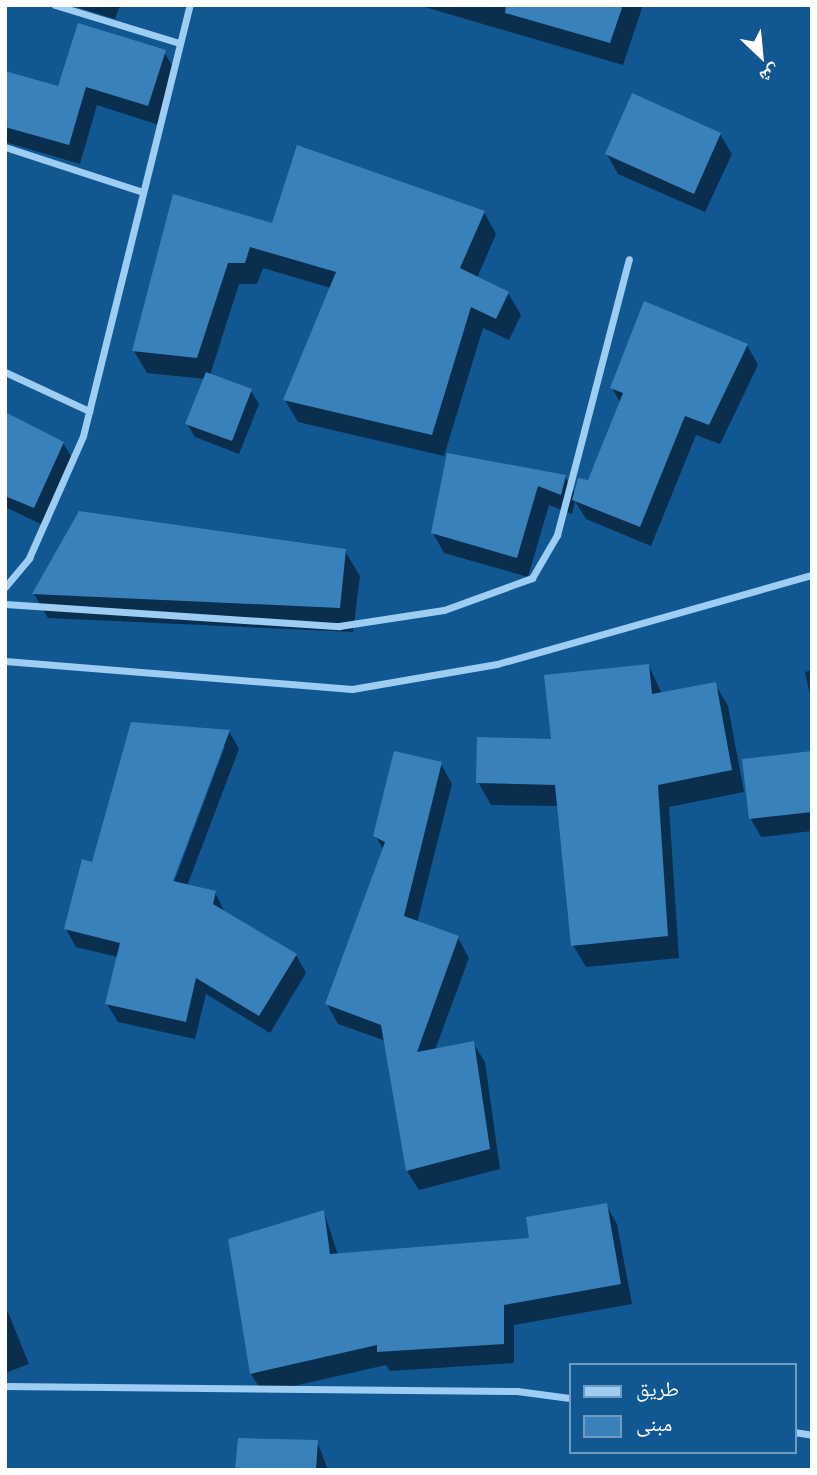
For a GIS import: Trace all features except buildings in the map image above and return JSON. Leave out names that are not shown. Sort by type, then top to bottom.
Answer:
[{"type":"street","points":[[55,5],[179,43]]},
{"type":"street","points":[[5,587],[40,536],[89,411],[190,5]]},
{"type":"street","points":[[5,147],[143,192]]},
{"type":"street","points":[[5,604],[340,626],[444,610],[532,578],[557,535],[628,259]]},
{"type":"street","points":[[5,372],[89,411]]},
{"type":"street","points":[[5,661],[352,689],[498,664],[812,576]]},
{"type":"street","points":[[5,1386],[517,1391],[568,1398]]}]
